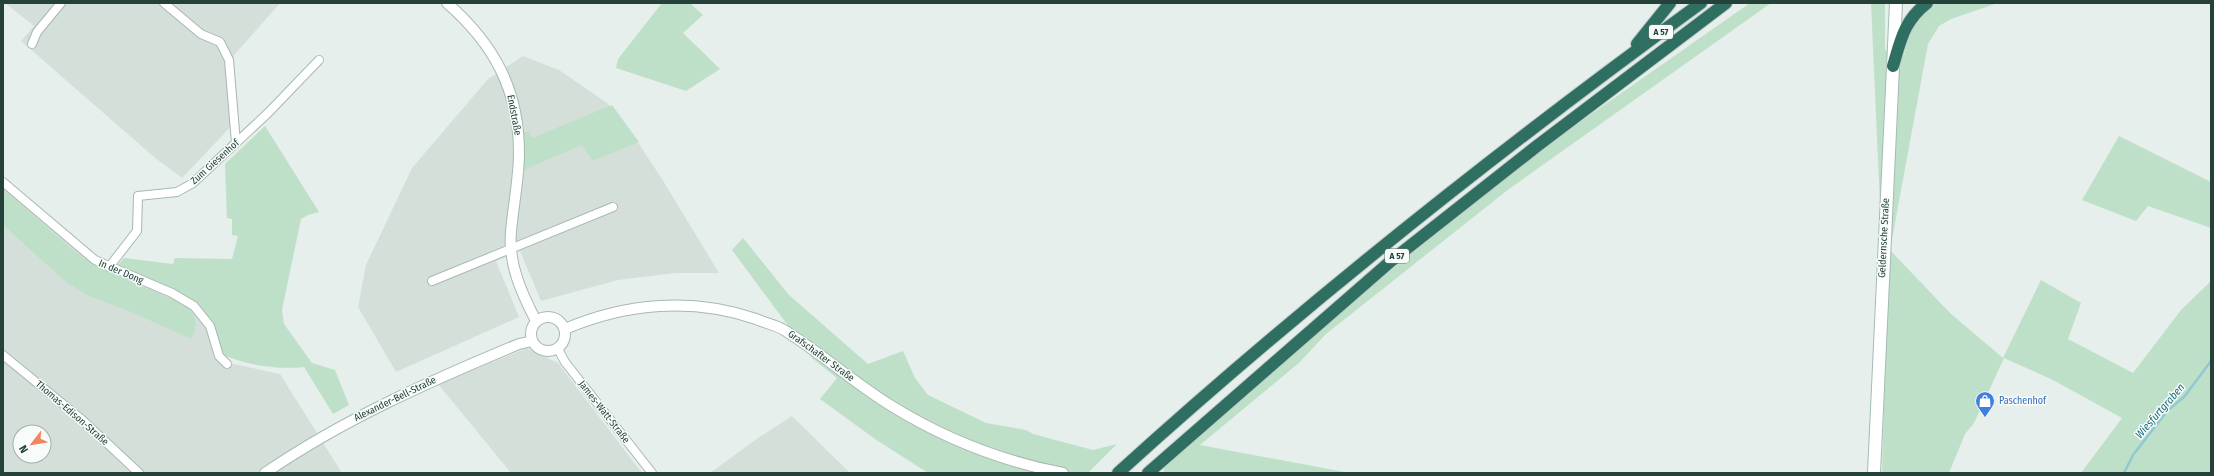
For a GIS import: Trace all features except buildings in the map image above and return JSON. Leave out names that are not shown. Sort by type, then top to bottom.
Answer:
[{"type":"highway","points":[[1621,61],[1670,3]]},
{"type":"highway","name":"A 57","points":[[1118,473],[1266,344],[1402,231],[1621,61],[1701,3]]},
{"type":"highway","name":"A 57","points":[[1148,473],[1391,261],[1537,146],[1726,3]]},
{"type":"highway","points":[[1894,66],[1905,26],[1915,12],[1927,3]]},
{"type":"main road","name":"Geldernsche Straße","points":[[1874,473],[1896,3]]},
{"type":"street","points":[[32,44],[37,32],[61,3]]},
{"type":"street","points":[[164,3],[201,34],[220,42],[229,60],[236,143]]},
{"type":"street","name":"Endstraße","points":[[447,3],[490,49],[505,75],[513,101],[518,129],[519,155],[511,248],[517,281],[536,321]]},
{"type":"street","name":"Zum Giesenhof","points":[[109,267],[137,231],[138,196],[178,192],[193,183],[268,113],[319,60]]},
{"type":"street","name":"In der Dong","points":[[3,182],[95,260],[172,293],[194,306],[210,326],[219,356],[227,364]]},
{"type":"street","points":[[432,282],[613,207]]},
{"type":"street","name":"Grafschafter Straße","points":[[565,329],[618,311],[646,306],[682,304],[716,308],[782,329],[894,408],[946,436],[1019,463],[1063,473]]},
{"type":"street","points":[[549,316],[561,323],[565,329],[565,340],[558,349],[543,351],[532,341],[531,330],[536,321],[549,316]]},
{"type":"street","name":"Alexander-Bell-Straße","points":[[265,473],[306,447],[411,389],[518,344],[532,341]]},
{"type":"street","name":"James-Watt-Straße","points":[[558,349],[565,362],[652,473]]},
{"type":"street","name":"Thomas-Edison-Straße","points":[[3,355],[80,418],[139,473]]},
{"type":"shaded area","points":[[5,3],[280,3],[234,55],[235,110],[239,118],[182,178],[154,157],[21,41],[34,26]]},
{"type":"shaded area","points":[[523,56],[559,70],[607,103],[637,141],[719,273],[675,273],[618,280],[541,301],[520,251],[496,261],[519,317],[396,372],[358,307],[366,265],[412,168],[488,79]]},
{"type":"shaded area","points":[[3,185],[95,260],[172,293],[215,324],[229,363],[280,374],[342,473],[3,473]]},
{"type":"shaded area","points":[[527,348],[558,363],[642,473],[511,473],[438,384]]},
{"type":"shaded area","points":[[792,416],[850,473],[710,473],[758,438]]},
{"type":"green space","points":[[662,3],[690,3],[703,15],[683,33],[720,69],[686,91],[616,68],[618,59]]},
{"type":"green space","points":[[1750,3],[1771,3],[1509,189],[1326,334],[1300,362],[1200,445],[1350,473],[1163,473],[1168,456],[1283,352],[1394,268],[1540,150]]},
{"type":"green space","points":[[1871,3],[1885,3],[1885,50],[1904,56],[1913,25],[1922,13],[1929,7],[1937,3],[1998,3],[1951,19],[1939,26],[1928,44],[1890,250],[1950,313],[2003,358],[2041,280],[2081,303],[2068,339],[2133,373],[2181,310],[2211,281],[2211,473],[2081,473],[2122,418],[2053,380],[2004,358],[1974,423],[1965,434],[1949,473],[1882,473],[1886,339]]},
{"type":"green space","points":[[612,105],[639,142],[593,161],[582,145],[524,170],[524,132],[529,131],[532,138]]},
{"type":"green space","points":[[265,126],[319,212],[301,219],[282,310],[284,324],[312,363],[335,370],[349,405],[333,414],[304,367],[283,368],[262,366],[240,361],[221,354],[209,320],[206,314],[196,303],[117,266],[124,258],[173,264],[175,258],[232,259],[238,236],[232,235],[232,219],[227,218],[225,164]]},
{"type":"green space","points":[[2119,136],[2211,182],[2211,228],[2148,206],[2136,221],[2082,200]]},
{"type":"green space","points":[[3,189],[72,249],[92,264],[185,305],[196,320],[194,334],[191,339],[131,312],[89,296],[66,282],[3,225]]},
{"type":"green space","points":[[743,238],[789,295],[868,364],[903,351],[915,378],[928,395],[986,423],[1026,430],[1033,434],[1093,450],[1117,444],[1088,473],[928,473],[875,439],[820,399],[837,378],[812,358],[732,250]]},
{"type":"waterway","name":"Wiesfurtgraben","points":[[2124,473],[2133,455],[2168,410],[2184,397],[2211,361]]},
{"type":"place","name":"Paschenhof","points":[[1985,418]]}]
